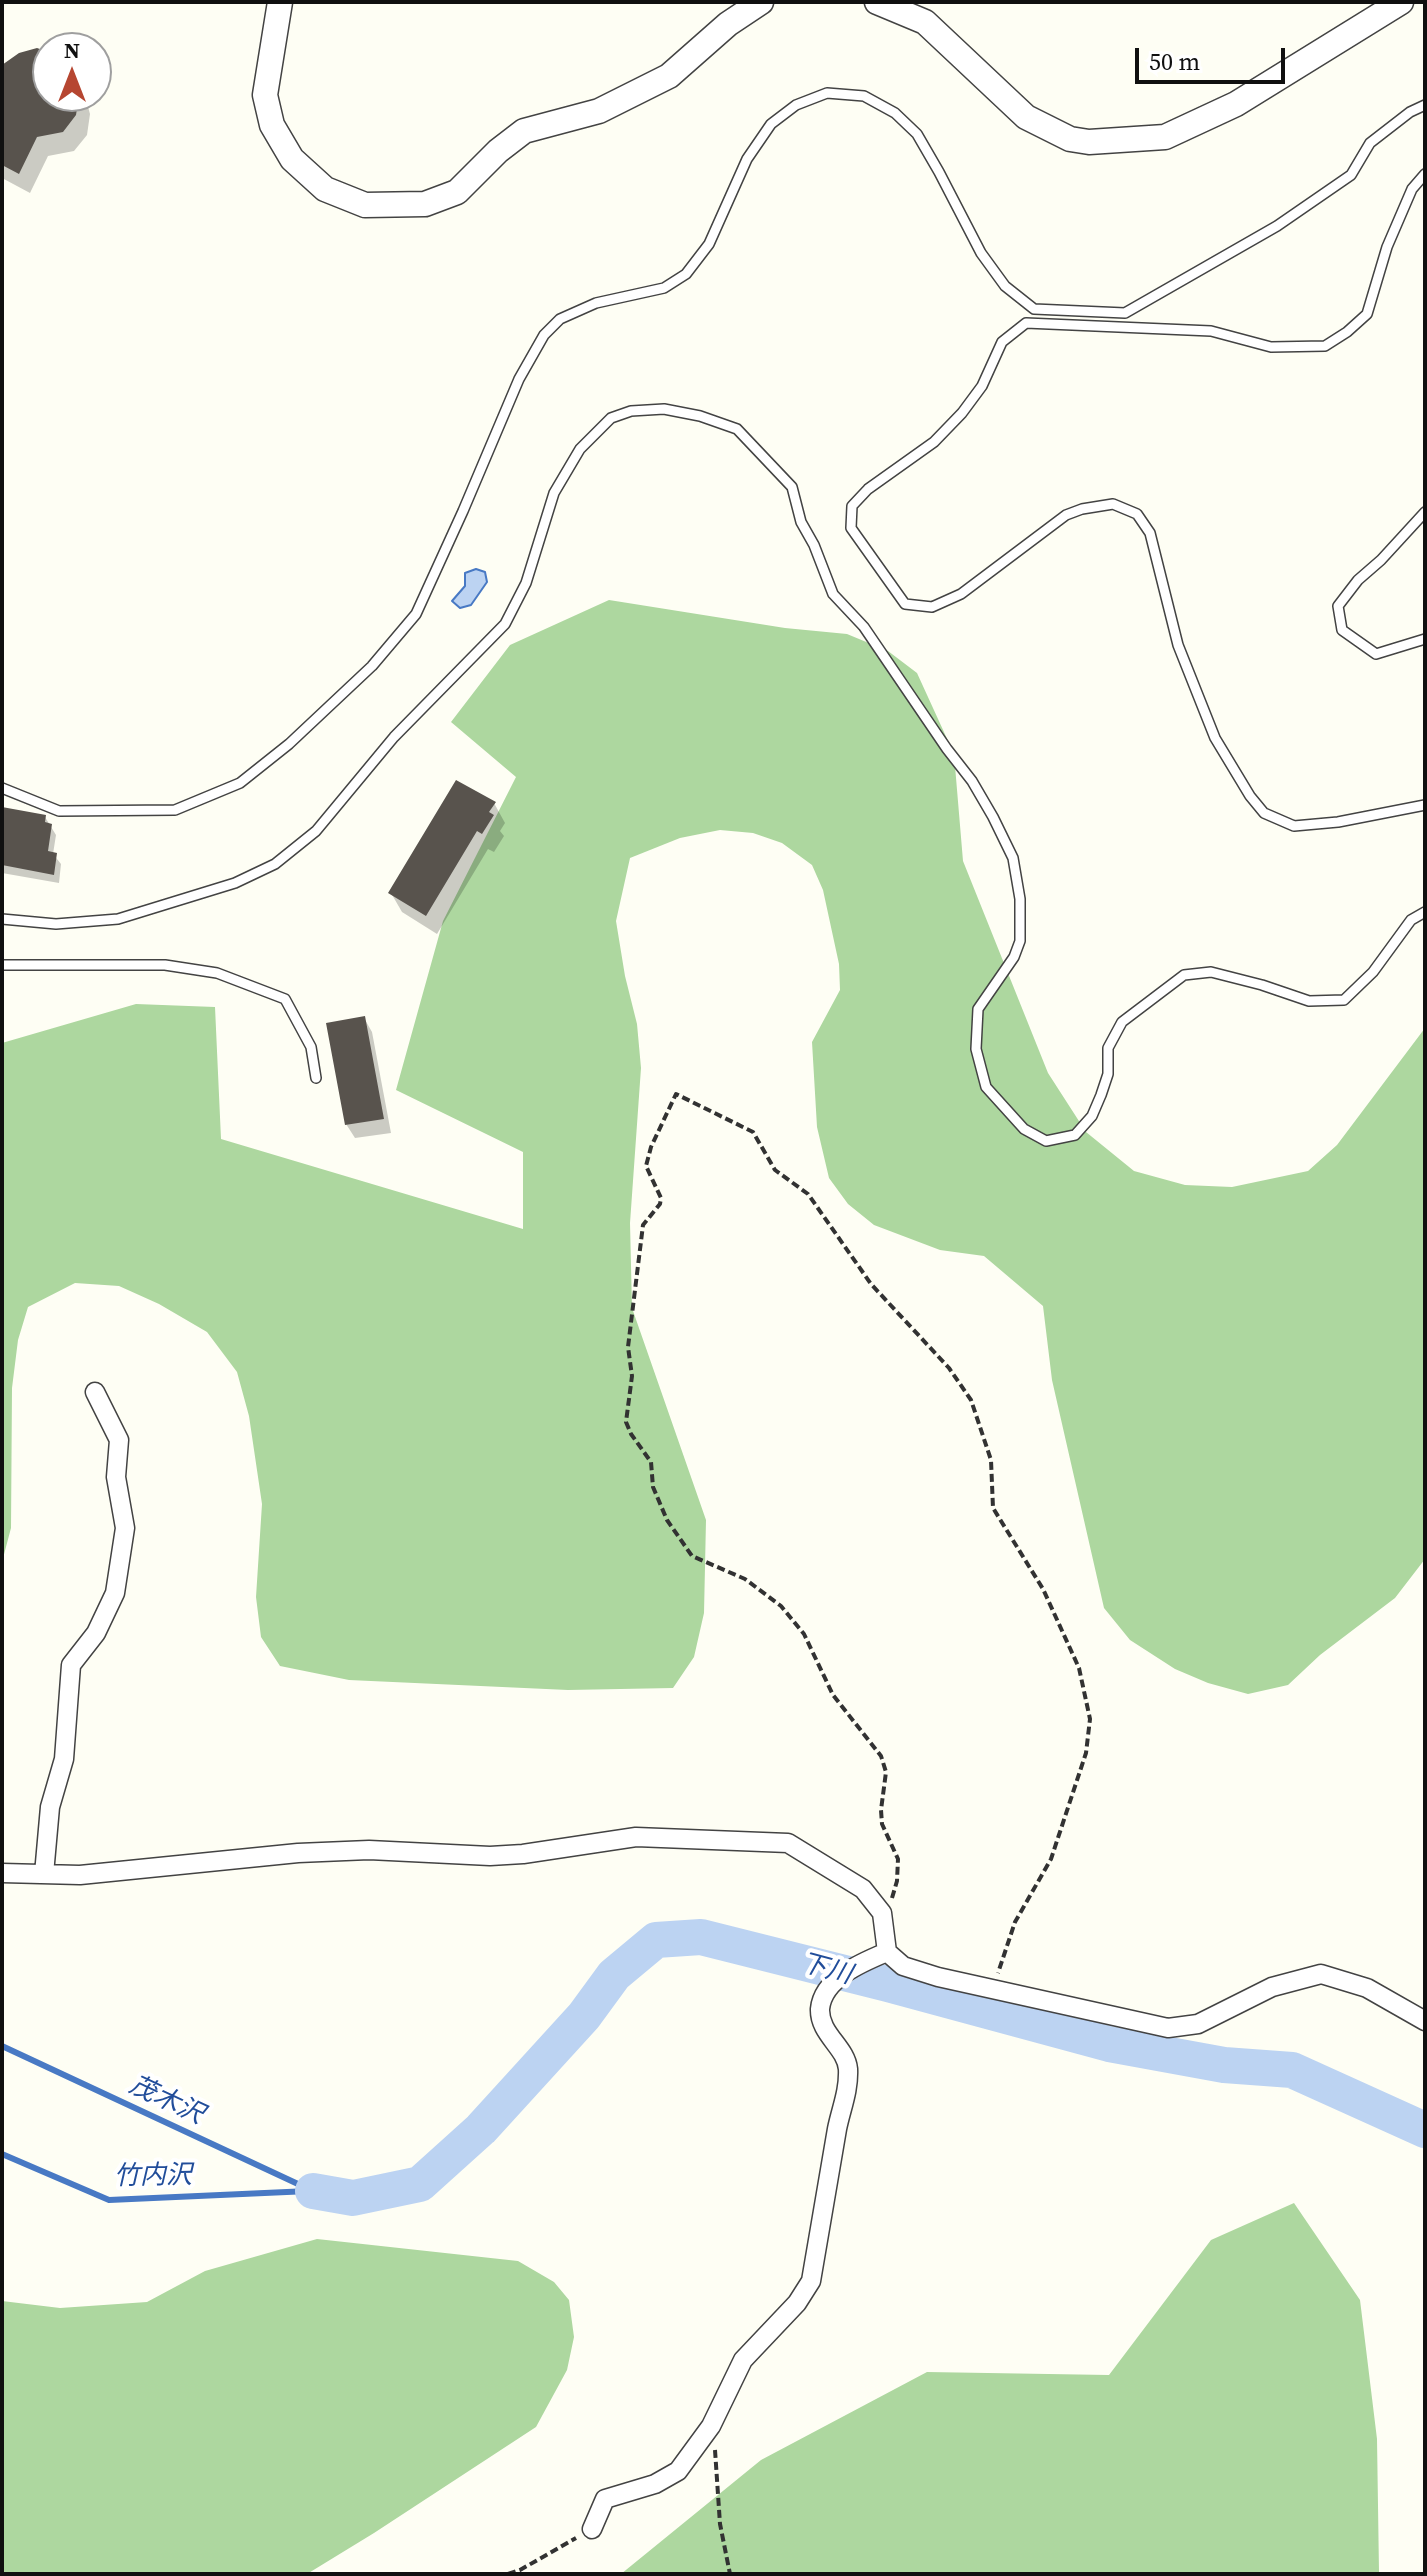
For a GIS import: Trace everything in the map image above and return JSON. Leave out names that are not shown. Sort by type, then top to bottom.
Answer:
[{"type":"street","points":[[280,2],[265,95],[272,125],[292,159],[325,189],[365,205],[425,204],[457,192],[498,151],[524,131],[599,111],[669,76],[728,24],[761,2]]},
{"type":"street","points":[[877,2],[925,22],[1026,117],[1070,139],[1100,142],[1165,137],[1236,104],[1401,2]]},
{"type":"street","points":[[44,1874],[50,1807],[64,1759],[71,1665],[96,1633],[115,1593],[125,1528],[116,1477],[119,1440],[95,1392]]},
{"type":"street","points":[[2,1873],[80,1875],[284,1854],[369,1850],[512,1855],[636,1837],[788,1843],[863,1889],[882,1913],[887,1952],[903,1966],[996,1991],[1168,2028],[1198,2024],[1272,1987],[1321,1974],[1367,1988],[1425,2021]]},
{"type":"street","points":[[592,2529],[605,2499],[655,2484],[678,2471],[711,2426],[743,2360],[797,2303],[811,2281],[839,2119],[848,2091],[848,2064],[823,2027],[820,2008],[828,1987],[862,1963],[887,1952]]},
{"type":"lane","points":[[2,788],[59,811],[175,810],[240,783],[289,744],[372,666],[416,614],[519,379],[544,335],[560,319],[596,303],[664,288],[686,274],[709,244],[747,159],[771,124],[796,105],[827,93],[864,96],[895,113],[917,134],[981,253],[1005,286],[1034,309],[1125,313],[1277,226],[1351,175],[1370,143],[1410,112],[1425,105]]},
{"type":"lane","points":[[1425,174],[1412,189],[1387,247],[1367,314],[1325,346],[1271,347],[1211,331],[1026,323],[1002,342],[982,386],[934,442],[868,489],[852,506],[851,528],[905,604],[932,607],[961,594],[1066,515],[1113,504],[1137,514],[1150,533],[1178,645],[1215,738],[1250,796],[1264,813],[1294,826],[1338,822],[1425,805]]},
{"type":"lane","points":[[2,919],[56,924],[118,919],[235,883],[275,864],[316,831],[394,737],[505,624],[526,583],[554,493],[580,449],[611,418],[631,411],[664,409],[700,416],[737,429],[792,487],[801,522],[814,545],[833,594],[864,627],[972,781],[993,817],[1013,858],[1020,899],[1020,941],[1014,957],[978,1009],[976,1049],[986,1087],[1024,1129],[1046,1141],[1075,1135],[1092,1116],[1101,1095],[1108,1074],[1108,1048],[1122,1022],[1184,975],[1211,972],[1309,1001],[1344,1000],[1373,972],[1411,920],[1425,912]]},
{"type":"lane","points":[[1425,512],[1358,580],[1338,606],[1342,630],[1376,654],[1425,639]]},
{"type":"lane","points":[[2,965],[165,965],[217,973],[285,999],[311,1047],[316,1078]]},
{"type":"path","points":[[882,1913],[891,1903],[897,1881],[898,1859],[882,1824],[886,1772],[881,1756],[833,1695],[804,1634],[781,1606],[745,1579],[692,1556],[667,1520],[653,1487],[651,1462],[626,1422],[632,1376],[628,1347],[643,1225],[660,1204],[661,1198],[646,1166],[651,1147],[676,1094],[753,1132],[775,1170],[808,1194],[871,1284],[949,1368],[971,1400],[991,1460],[993,1508],[1043,1589],[1079,1668],[1090,1719],[1086,1753],[1051,1859],[1015,1922],[998,1974],[996,1991]]},
{"type":"path","points":[[711,2426],[718,2466],[720,2524],[730,2574]]},
{"type":"path","points":[[508,2574],[592,2529]]},
{"type":"green space","points":[[609,600],[785,628],[847,634],[888,651],[917,673],[954,754],[963,861],[1048,1073],[1086,1132],[1134,1171],[1185,1185],[1232,1187],[1308,1171],[1337,1145],[1425,1028],[1425,1559],[1395,1598],[1320,1655],[1288,1685],[1248,1694],[1208,1683],[1175,1669],[1130,1640],[1104,1608],[1052,1380],[1043,1306],[984,1256],[940,1250],[874,1225],[848,1204],[829,1178],[817,1127],[812,1042],[840,990],[839,964],[823,890],[812,865],[782,843],[753,833],[720,830],[680,838],[630,858],[616,921],[637,1024],[641,1068],[630,1223],[632,1308],[706,1520],[704,1613],[694,1657],[673,1688],[568,1690],[349,1680],[280,1666],[261,1637],[256,1597],[262,1504],[249,1416],[237,1372],[207,1332],[159,1304],[119,1286],[75,1283],[28,1307],[18,1340],[12,1388],[11,1528],[2,1562],[2,1043],[136,1004],[215,1007],[221,1139],[523,1229],[523,1152],[396,1090],[443,921],[516,777],[451,722],[510,645]]},
{"type":"green space","points":[[1294,2203],[1360,2300],[1377,2439],[1379,2572],[1376,2574],[621,2574],[761,2460],[927,2372],[1109,2375],[1211,2240]]},
{"type":"green space","points":[[317,2239],[518,2261],[554,2282],[569,2300],[574,2337],[567,2370],[536,2427],[307,2574],[2,2574],[2,2301],[60,2308],[147,2302],[205,2271]]},
{"type":"water","points":[[476,569],[485,572],[487,582],[471,605],[460,608],[452,601],[465,586],[465,573]]},
{"type":"building","points":[[32,49],[32,112],[76,112],[63,132],[37,137],[19,174],[2,165],[2,65],[19,53]]},
{"type":"building","points":[[456,780],[496,802],[489,812],[494,815],[482,834],[477,831],[426,916],[388,893]]},
{"type":"building","points":[[2,807],[46,815],[45,822],[52,824],[48,851],[57,853],[54,875],[2,865]]},
{"type":"building","points":[[365,1016],[384,1119],[345,1125],[326,1023]]},
{"type":"waterway","name":"下川","points":[[313,2191],[353,2198],[420,2184],[481,2129],[584,2016],[614,1975],[656,1940],[701,1937],[1109,2044],[1224,2065],[1292,2070],[1425,2130]]},
{"type":"waterway","name":"茂木沢","points":[[2,2046],[313,2191]]},
{"type":"waterway","name":"竹内沢","points":[[2,2154],[109,2200],[309,2191]]}]
